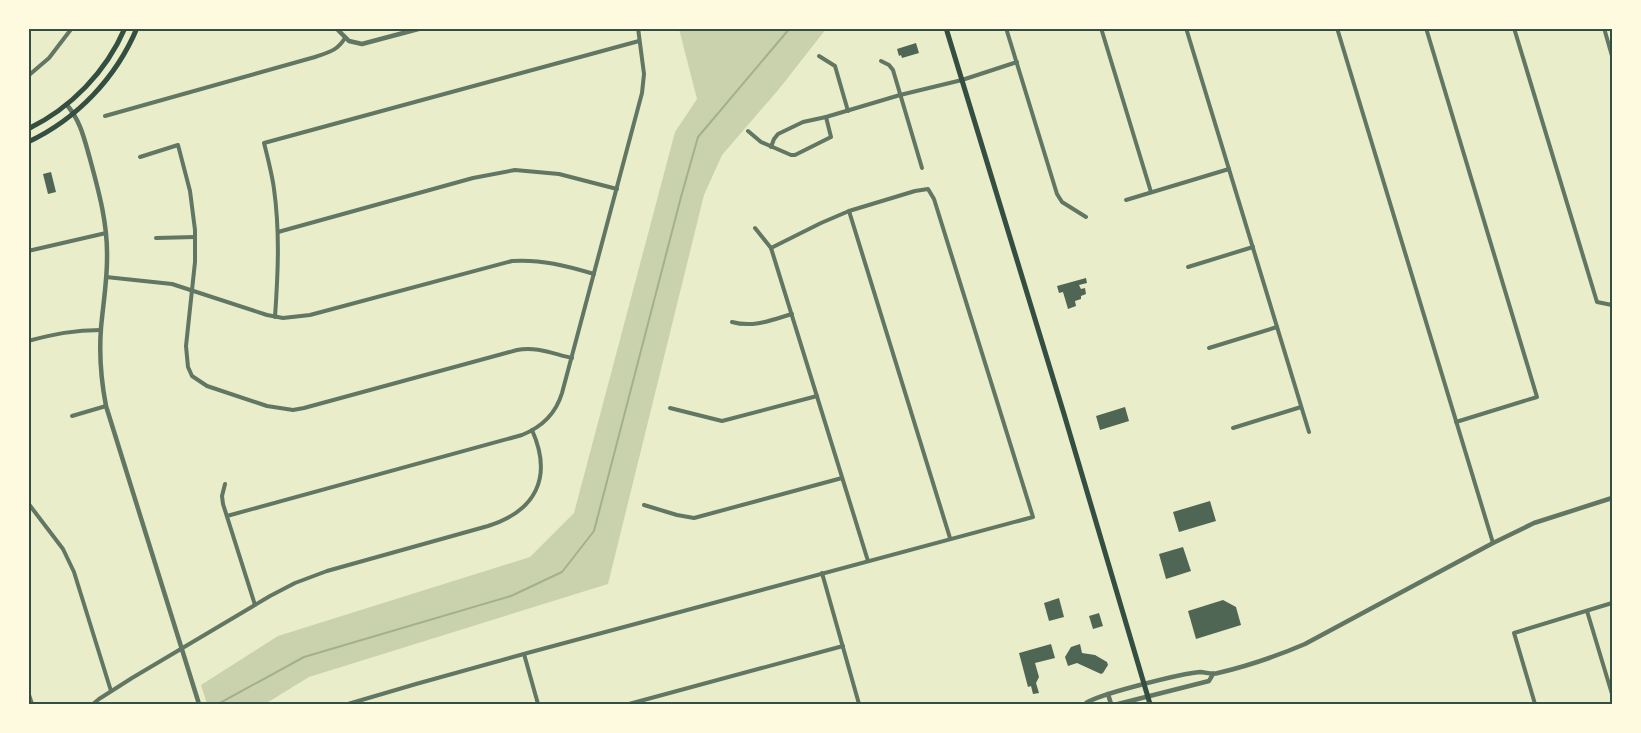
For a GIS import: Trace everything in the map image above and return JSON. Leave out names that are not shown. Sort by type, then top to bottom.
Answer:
[{"type":"main road","points":[[28,129],[46,120],[82,91],[99,73],[125,28]]},
{"type":"main road","points":[[28,142],[51,130],[88,100],[108,79],[128,49],[137,28]]},
{"type":"main road","points":[[946,28],[1150,705]]},
{"type":"street","points":[[28,76],[49,58],[72,28]]},
{"type":"street","points":[[336,28],[345,38],[362,44],[422,28]]},
{"type":"street","points":[[227,516],[522,435],[549,417],[558,404],[572,358],[643,87],[644,66],[638,28]]},
{"type":"street","points":[[1006,28],[1057,194],[1062,202],[1086,218]]},
{"type":"street","points":[[1101,28],[1151,192]]},
{"type":"street","points":[[1186,28],[1309,432]]},
{"type":"street","points":[[1337,28],[1493,543]]},
{"type":"street","points":[[1426,28],[1536,397],[1456,422]]},
{"type":"street","points":[[1514,28],[1598,302],[1612,305]]},
{"type":"street","points":[[1604,28],[1612,56]]},
{"type":"street","points":[[105,116],[315,57],[333,51],[345,38]]},
{"type":"street","points":[[275,316],[278,283],[278,232],[274,189],[264,143],[639,41]]},
{"type":"street","points":[[819,56],[835,66],[848,111]]},
{"type":"street","points":[[881,61],[889,65],[892,70],[922,168]]},
{"type":"street","points":[[771,147],[774,139],[786,129],[803,122],[962,80],[1017,62]]},
{"type":"street","points":[[67,105],[81,124],[100,193],[106,233],[107,261],[101,330],[101,375],[105,406],[199,705]]},
{"type":"street","points":[[748,131],[761,142],[795,155],[831,137],[826,117]]},
{"type":"street","points":[[140,157],[178,145],[190,190],[195,237],[195,262],[186,360],[192,376],[207,386],[267,406],[292,410],[523,349],[537,349],[572,358]]},
{"type":"street","points":[[1126,200],[1229,169]]},
{"type":"street","points":[[278,232],[474,178],[505,172],[559,174],[617,189]]},
{"type":"street","points":[[348,705],[524,654],[1033,517],[934,199],[928,189],[849,211],[771,248]]},
{"type":"street","points":[[849,211],[950,538]]},
{"type":"street","points":[[755,228],[771,248],[868,561]]},
{"type":"street","points":[[28,252],[106,233]]},
{"type":"street","points":[[156,237],[195,237]]},
{"type":"street","points":[[1188,267],[1253,247]]},
{"type":"street","points":[[106,277],[165,282],[260,313],[295,317],[310,315],[512,261],[548,262],[594,274]]},
{"type":"street","points":[[732,322],[753,325],[792,314]]},
{"type":"street","points":[[1209,348],[1277,327]]},
{"type":"street","points":[[28,341],[61,332],[101,330]]},
{"type":"street","points":[[670,408],[722,421],[817,396]]},
{"type":"street","points":[[72,416],[105,406]]},
{"type":"street","points":[[1233,428],[1301,407]]},
{"type":"street","points":[[93,705],[111,691],[287,586],[319,573],[488,526],[512,517],[528,502],[539,481],[541,455],[532,430]]},
{"type":"street","points":[[644,505],[694,518],[842,478]]},
{"type":"street","points":[[225,484],[222,496],[255,606]]},
{"type":"street","points":[[1085,705],[1087,702],[1108,694],[1144,684],[1200,672],[1214,674],[1277,656],[1305,644],[1493,543],[1534,524],[1612,498]]},
{"type":"street","points":[[28,503],[63,549],[74,572],[111,691]]},
{"type":"street","points":[[822,573],[859,705]]},
{"type":"street","points":[[1535,705],[1514,633],[1612,603]]},
{"type":"street","points":[[1587,611],[1612,694]]},
{"type":"street","points":[[629,705],[843,646]]},
{"type":"street","points":[[524,654],[538,705]]},
{"type":"street","points":[[1118,705],[1209,681],[1214,674]]},
{"type":"street","points":[[28,692],[32,705]]},
{"type":"street","points":[[1108,694],[1111,705]]},
{"type":"green space","points":[[679,29],[826,29],[779,89],[722,155],[704,195],[608,584],[309,677],[265,704],[207,704],[201,685],[278,636],[530,557],[574,513],[675,132],[697,99]]},
{"type":"building","points":[[916,43],[919,53],[902,58],[901,55],[899,56],[897,49]]},
{"type":"building","points":[[51,172],[56,192],[48,194],[43,174]]},
{"type":"building","points":[[1086,278],[1087,283],[1079,285],[1081,289],[1085,288],[1086,294],[1075,301],[1076,306],[1068,309],[1063,292],[1059,293],[1057,286]]},
{"type":"building","points":[[1125,407],[1129,421],[1100,430],[1096,416]]},
{"type":"building","points":[[1210,501],[1216,521],[1179,532],[1173,512]]},
{"type":"building","points":[[1183,547],[1191,571],[1166,579],[1159,554]]},
{"type":"building","points":[[1059,598],[1064,617],[1049,621],[1044,603]]},
{"type":"building","points":[[1223,600],[1236,607],[1241,625],[1196,639],[1188,611]]},
{"type":"building","points":[[1099,613],[1103,626],[1093,629],[1089,616]]},
{"type":"building","points":[[1051,644],[1055,658],[1035,663],[1039,677],[1036,683],[1039,693],[1033,694],[1031,686],[1028,687],[1019,653]]},
{"type":"building","points":[[1080,644],[1082,653],[1095,655],[1107,662],[1108,665],[1103,673],[1077,663],[1068,666],[1065,657],[1071,647]]},
{"type":"waterway","points":[[218,704],[304,657],[511,596],[562,572],[594,531],[698,137],[790,28]]}]
